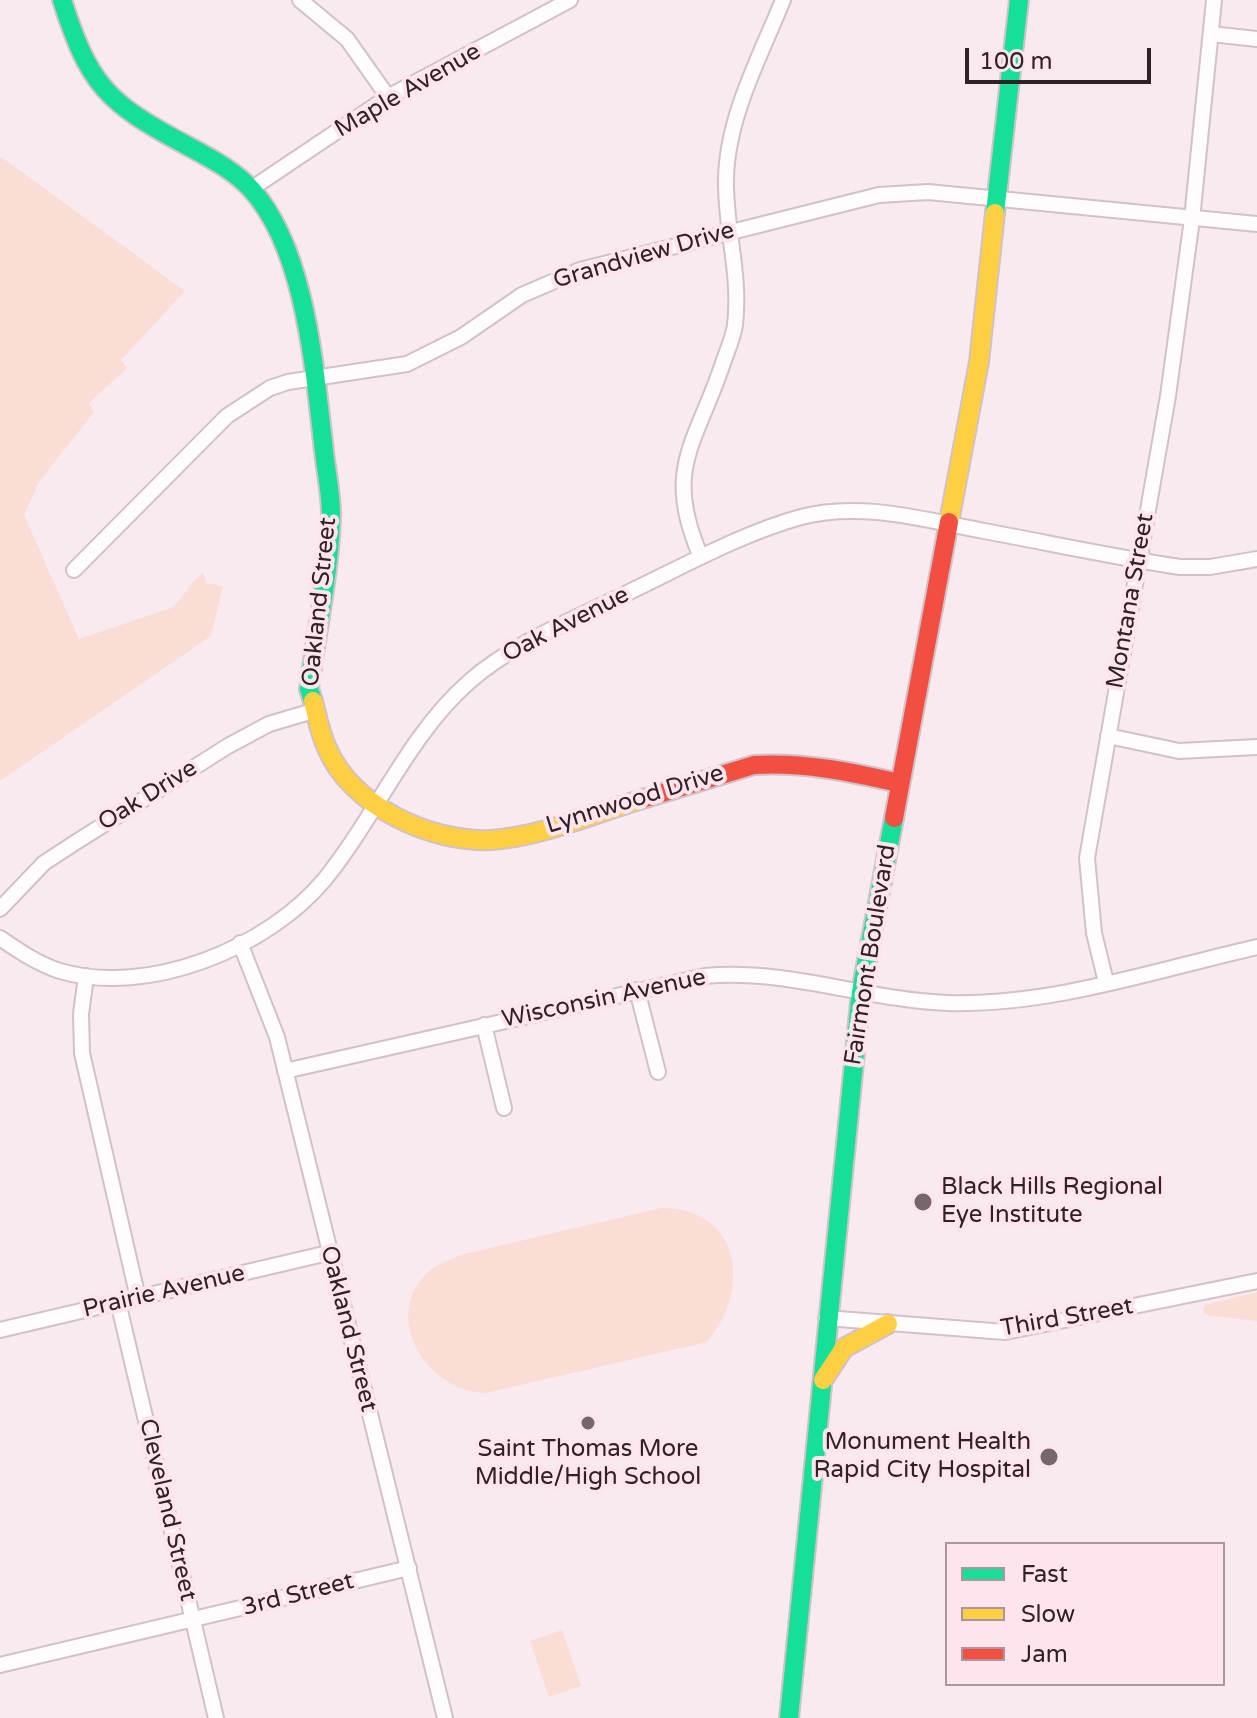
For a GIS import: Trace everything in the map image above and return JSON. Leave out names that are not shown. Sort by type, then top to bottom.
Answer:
[{"type":"street","name":"Oakland Street","points":[[62,0],[79,53],[103,90],[140,121],[215,161],[251,189],[274,224],[289,260],[306,324],[315,377],[331,514],[330,541],[310,665],[313,711],[337,767],[376,805]]},
{"type":"street","points":[[300,0],[347,39],[388,97]]},
{"type":"street","name":"Maple Avenue","points":[[251,189],[388,97],[570,0]]},
{"type":"street","points":[[701,557],[689,531],[683,471],[688,446],[734,329],[736,257],[726,177],[734,121],[783,0]]},
{"type":"street","name":"Fairmont Boulevard","points":[[789,1718],[826,1318],[861,992],[979,362],[1019,0]]},
{"type":"street","name":"Montana Street","points":[[1106,982],[1094,933],[1087,858],[1168,396],[1192,219],[1214,0]]},
{"type":"street","points":[[1211,34],[1257,39]]},
{"type":"street","name":"Grandview Drive","points":[[74,570],[227,416],[270,388],[315,377],[383,370],[407,364],[461,337],[522,295],[558,278],[879,195],[928,192],[1257,224]]},
{"type":"street","name":"Oak Avenue","points":[[0,938],[48,966],[86,976],[112,978],[171,972],[240,943],[279,921],[306,900],[376,805],[429,723],[489,665],[539,636],[701,557],[781,524],[832,512],[866,510],[1137,560],[1210,567],[1257,559]]},
{"type":"street","name":"Oak Drive","points":[[0,909],[44,863],[228,746],[269,724],[313,711]]},
{"type":"street","points":[[1108,736],[1179,751],[1257,747]]},
{"type":"street","name":"Lynnwood Drive","points":[[376,805],[421,827],[457,838],[492,840],[532,832],[754,765],[786,762],[817,765],[899,783]]},
{"type":"street","name":"Oakland Street","points":[[240,943],[266,1002],[285,1071],[445,1718]]},
{"type":"street","name":"Wisconsin Avenue","points":[[285,1071],[637,990],[719,975],[942,1003],[983,1004],[1051,995],[1257,947]]},
{"type":"street","points":[[86,976],[81,1014],[82,1053],[138,1298]]},
{"type":"street","points":[[637,990],[658,1072]]},
{"type":"street","points":[[484,1025],[504,1108]]},
{"type":"street","name":"Prairie Avenue","points":[[0,1330],[328,1253]]},
{"type":"street","name":"Third Street","points":[[826,1318],[1005,1332],[1257,1281]]},
{"type":"street","name":"Cleveland Street","points":[[118,1302],[216,1718]]},
{"type":"street","points":[[820,1384],[844,1348],[888,1324]]},
{"type":"street","name":"3rd Street","points":[[0,1665],[409,1568]]},
{"type":"shaded area","points":[[0,156],[185,291],[121,360],[127,368],[89,403],[94,412],[39,482],[24,515],[79,639],[171,608],[203,572],[206,583],[223,586],[211,636],[0,781]]},
{"type":"shaded area","points":[[661,1208],[688,1212],[708,1221],[723,1236],[731,1255],[733,1276],[730,1299],[721,1321],[707,1342],[486,1393],[465,1389],[446,1380],[430,1367],[418,1350],[410,1332],[408,1312],[413,1292],[426,1274],[439,1265],[464,1254]]},
{"type":"shaded area","points":[[1257,1292],[1257,1321],[1205,1315],[1203,1310],[1205,1305]]},
{"type":"shaded area","points":[[562,1630],[581,1686],[549,1697],[530,1641]]},
{"type":"traffic: fast","points":[[62,0],[82,53],[104,89],[137,117],[237,176],[269,214],[284,243],[311,344],[331,506],[328,558],[309,689],[313,701]]},
{"type":"traffic: fast","points":[[995,213],[1019,0]]},
{"type":"traffic: fast","points":[[789,1718],[861,992],[894,818]]},
{"type":"traffic: slow","points":[[949,522],[979,362],[995,213]]},
{"type":"traffic: slow","points":[[313,701],[327,748],[338,769],[354,787],[396,817],[443,835],[468,839],[510,838],[550,829],[646,798]]},
{"type":"traffic: slow","points":[[823,1380],[844,1348],[888,1324]]},
{"type":"traffic: jam","points":[[894,818],[949,522]]},
{"type":"traffic: jam","points":[[646,798],[754,765],[809,766],[899,783]]},
{"type":"place","name":"Black Hills Regional Eye Institute","points":[[923,1202]]},
{"type":"place","name":"Saint Thomas More Middle/High School","points":[[588,1423]]},
{"type":"place","name":"Monument Health Rapid City Hospital","points":[[1049,1457]]}]
